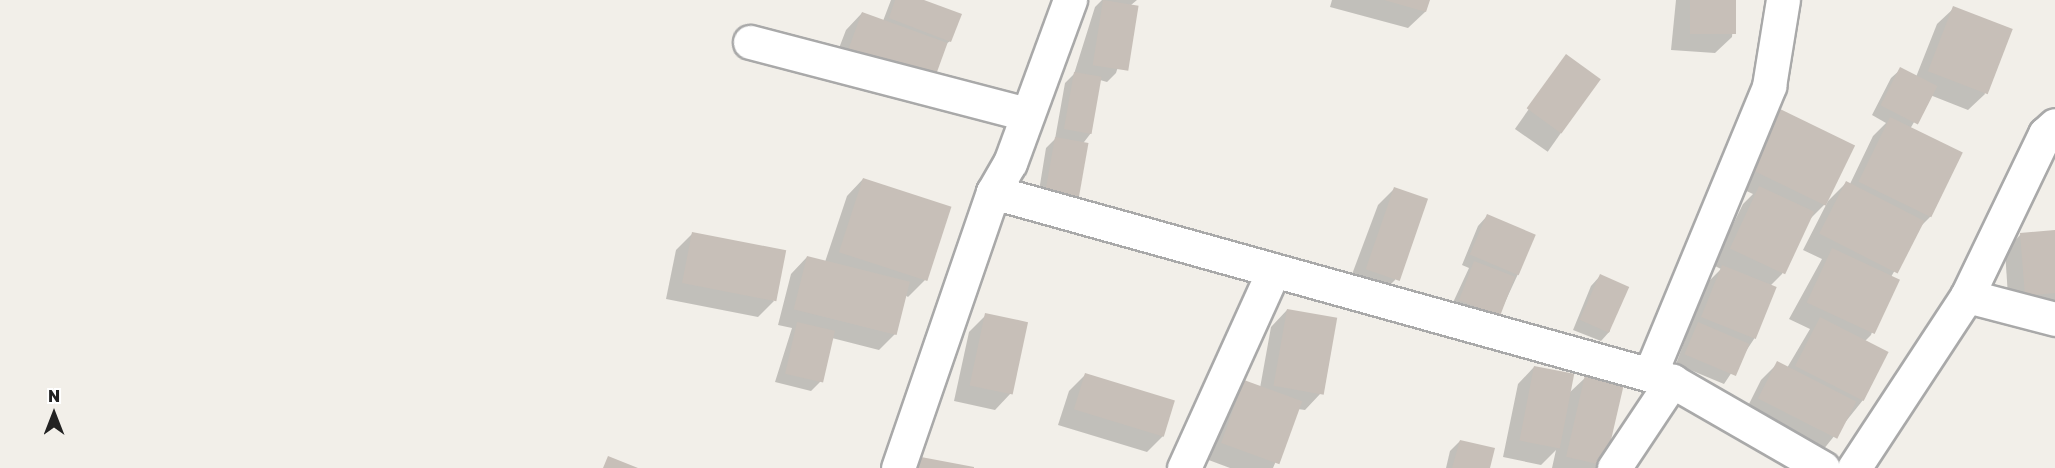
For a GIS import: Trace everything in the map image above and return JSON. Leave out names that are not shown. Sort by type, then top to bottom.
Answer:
[{"type":"street","points":[[898,468],[993,192],[1010,163],[1070,0]]},
{"type":"street","points":[[1614,468],[1661,378],[1769,86],[1783,0]]},
{"type":"street","points":[[750,42],[1027,114]]},
{"type":"street","points":[[1854,468],[1967,296],[2044,134],[2055,125]]},
{"type":"street","points":[[993,192],[1661,378],[1823,468]]},
{"type":"street","points":[[1184,468],[1274,270]]},
{"type":"street","points":[[1967,296],[2055,319]]},
{"type":"building","points":[[895,0],[924,0],[962,14],[951,42],[889,18]]},
{"type":"building","points":[[1103,0],[1139,6],[1128,71],[1093,65]]},
{"type":"building","points":[[1384,0],[1430,0],[1426,12]]},
{"type":"building","points":[[1690,0],[1736,0],[1736,34],[1690,34]]},
{"type":"building","points":[[1953,6],[2013,29],[1988,94],[1928,71]]},
{"type":"building","points":[[862,12],[948,43],[932,84],[847,53]]},
{"type":"building","points":[[1566,54],[1601,79],[1561,133],[1527,108]]},
{"type":"building","points":[[1900,67],[1937,86],[1918,124],[1880,105]]},
{"type":"building","points":[[1074,72],[1102,77],[1092,134],[1064,129]]},
{"type":"building","points":[[1776,107],[1855,146],[1826,206],[1747,167]]},
{"type":"building","points":[[1890,117],[1963,153],[1931,217],[1858,182]]},
{"type":"building","points":[[1055,137],[1088,143],[1078,200],[1045,194]]},
{"type":"building","points":[[863,178],[951,207],[927,281],[839,252]]},
{"type":"building","points":[[1846,181],[1924,221],[1898,274],[1819,234]]},
{"type":"building","points":[[1759,186],[1814,212],[1785,274],[1730,249]]},
{"type":"building","points":[[1394,187],[1428,199],[1400,281],[1366,269]]},
{"type":"building","points":[[1487,214],[1536,235],[1519,275],[1470,255]]},
{"type":"building","points":[[2055,230],[2055,293],[2025,296],[2020,233]]},
{"type":"building","points":[[692,232],[786,250],[776,301],[682,283]]},
{"type":"building","points":[[1832,248],[1900,280],[1875,334],[1807,302]]},
{"type":"building","points":[[807,256],[910,282],[897,335],[794,309]]},
{"type":"building","points":[[1474,261],[1515,277],[1500,316],[1459,300]]},
{"type":"building","points":[[1722,265],[1777,287],[1756,339],[1701,317]]},
{"type":"building","points":[[1600,274],[1629,287],[1609,333],[1580,320]]},
{"type":"building","points":[[1287,309],[1337,318],[1324,395],[1273,386]]},
{"type":"building","points":[[985,313],[1028,322],[1013,395],[970,385]]},
{"type":"building","points":[[1820,317],[1889,352],[1864,401],[1795,366]]},
{"type":"building","points":[[797,322],[835,331],[823,382],[785,374]]},
{"type":"building","points":[[1698,322],[1750,344],[1736,376],[1684,354]]},
{"type":"building","points":[[1777,361],[1856,401],[1837,439],[1758,398]]},
{"type":"building","points":[[1534,366],[1574,374],[1560,448],[1519,441]]},
{"type":"building","points":[[1085,373],[1175,400],[1164,437],[1074,409]]},
{"type":"building","points":[[1585,375],[1624,384],[1605,466],[1566,457]]},
{"type":"building","points":[[1244,380],[1302,401],[1279,464],[1221,443]]},
{"type":"building","points":[[1460,440],[1495,448],[1490,468],[1452,468]]},
{"type":"building","points":[[608,456],[638,468],[603,468]]},
{"type":"building","points":[[921,457],[974,467],[974,468],[918,468]]}]
